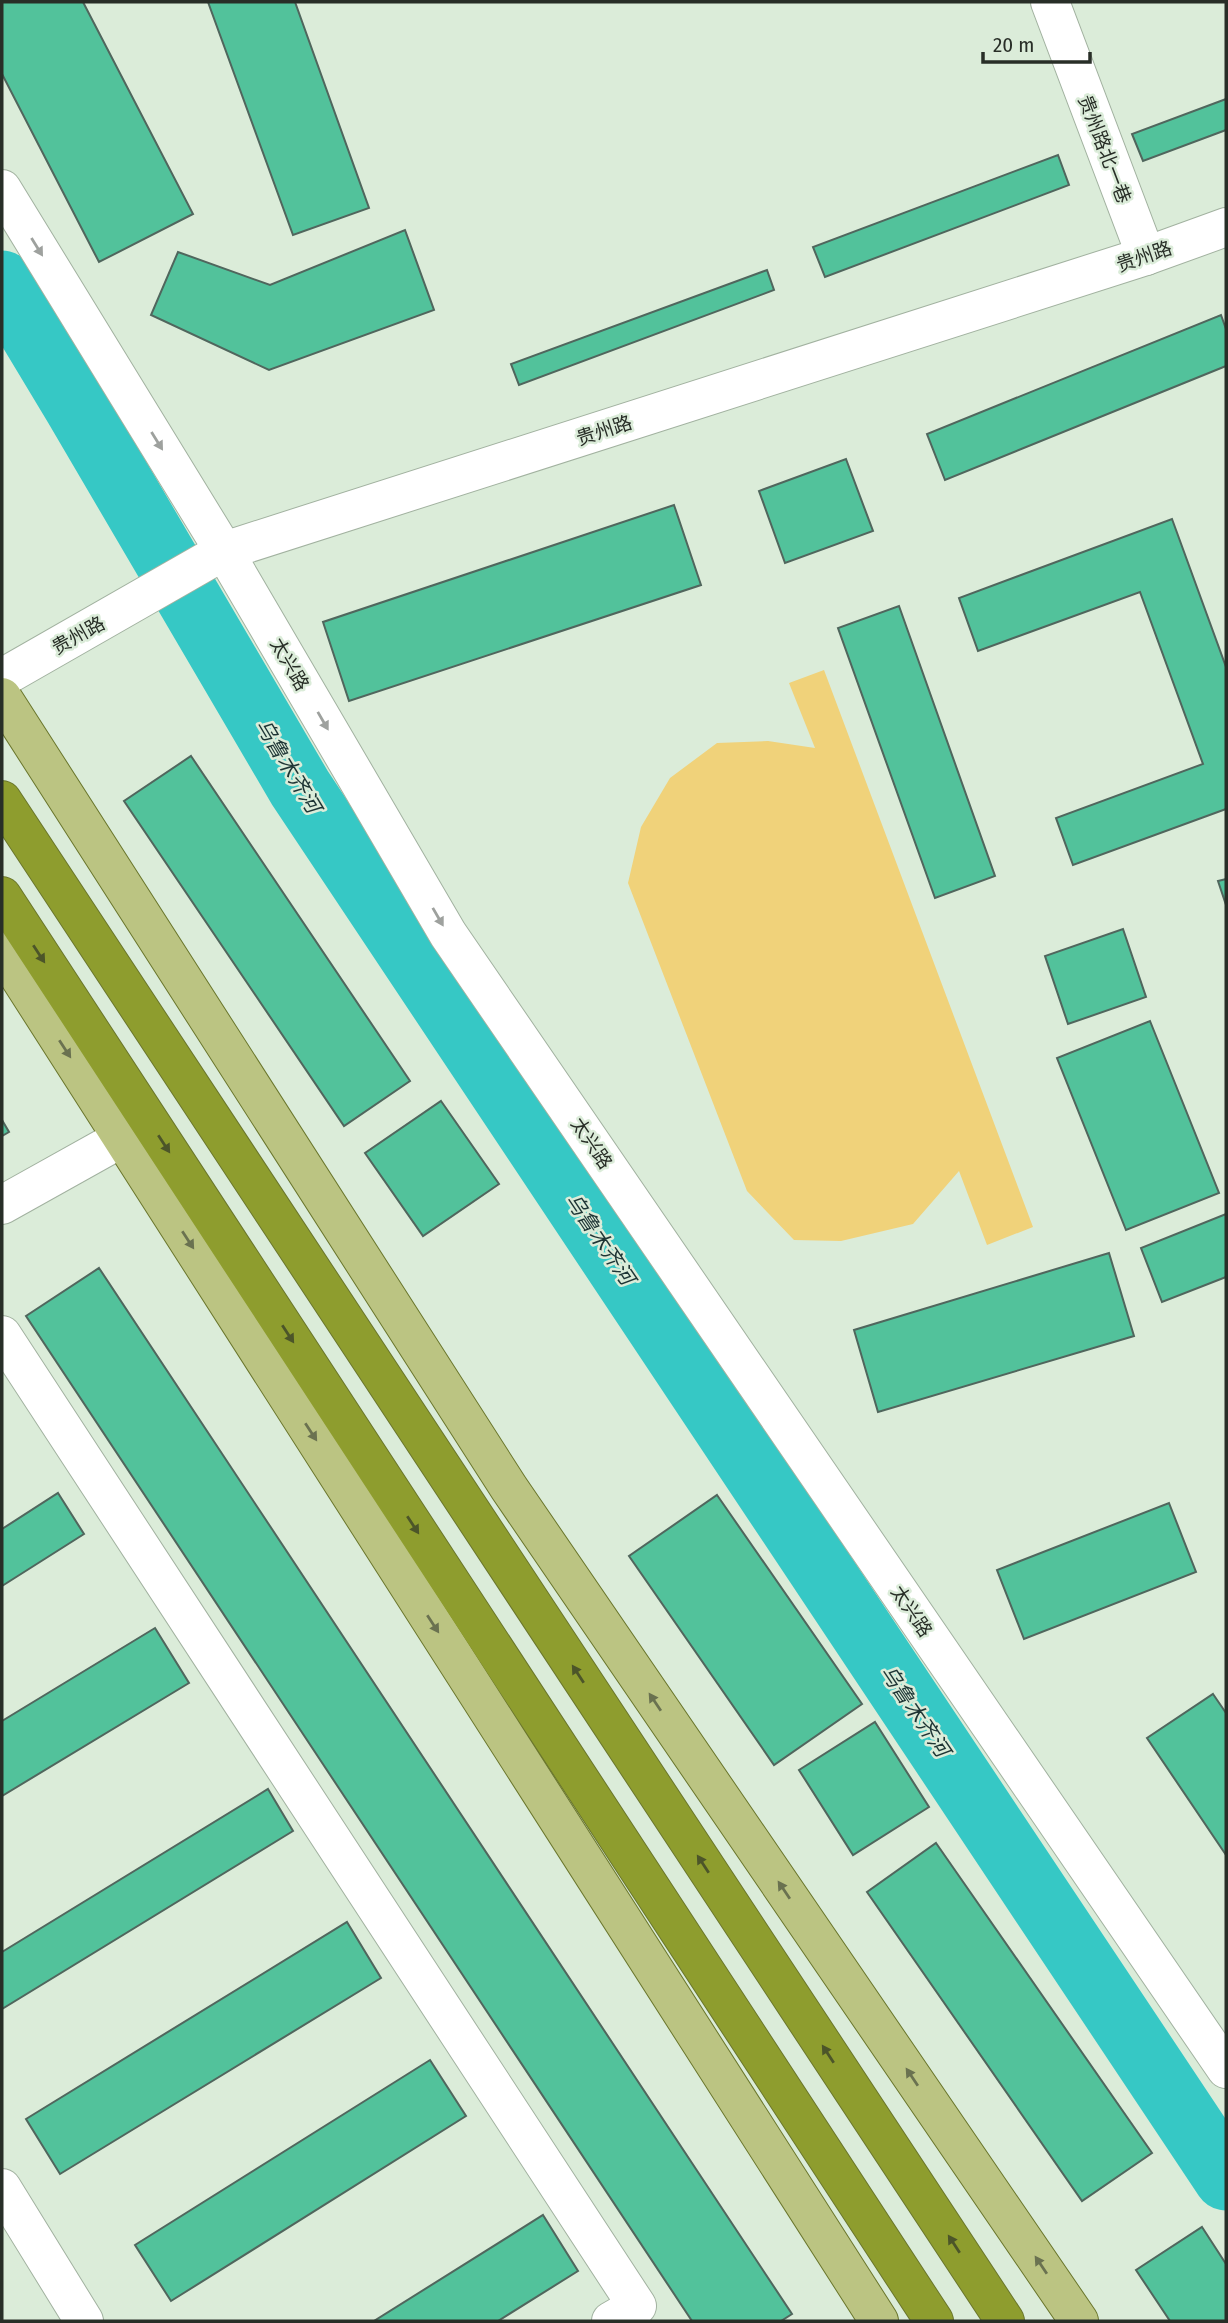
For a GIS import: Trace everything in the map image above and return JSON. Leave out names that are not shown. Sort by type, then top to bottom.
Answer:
[{"type":"highway","points":[[2,800],[1005,2321]]},
{"type":"highway","points":[[2,897],[934,2321]]},
{"type":"main road","points":[[2,697],[509,1488],[1079,2321]]},
{"type":"main road","points":[[2,950],[880,2321]]},
{"type":"street","name":"贵州路北一巷","points":[[1050,2],[1146,256]]},
{"type":"street","name":"太兴路","points":[[2,189],[217,556],[448,934],[1226,2069]]},
{"type":"street","name":"贵州路","points":[[2,678],[217,556],[1146,256],[1226,227]]},
{"type":"street","points":[[2,1205],[122,1138]]},
{"type":"street","points":[[2,1335],[637,2306],[611,2321]]},
{"type":"street","points":[[2,2189],[84,2321]]},
{"type":"shaded area","points":[[824,670],[1033,1227],[987,1245],[959,1171],[913,1224],[841,1241],[794,1240],[747,1191],[628,883],[641,827],[670,778],[717,743],[768,741],[815,748],[789,683]]},
{"type":"building","points":[[2,2],[83,2],[193,214],[99,262],[2,74]]},
{"type":"building","points":[[208,2],[295,2],[369,208],[293,235]]},
{"type":"building","points":[[1226,99],[1226,130],[1143,161],[1132,134]]},
{"type":"building","points":[[1058,155],[1069,185],[825,277],[813,247]]},
{"type":"building","points":[[405,230],[434,310],[269,370],[151,315],[178,252],[270,285]]},
{"type":"building","points":[[767,270],[774,290],[519,385],[511,364]]},
{"type":"building","points":[[1221,315],[1226,329],[1226,366],[945,480],[927,434]]},
{"type":"building","points":[[846,459],[873,531],[785,563],[759,491]]},
{"type":"building","points":[[674,505],[701,585],[349,701],[323,622]]},
{"type":"building","points":[[1172,519],[1226,667],[1226,809],[1073,865],[1056,818],[1203,764],[1140,592],[978,651],[959,598]]},
{"type":"building","points":[[899,606],[995,876],[935,898],[838,628]]},
{"type":"building","points":[[191,756],[410,1081],[344,1126],[124,801]]},
{"type":"building","points":[[1226,879],[1226,905],[1218,881]]},
{"type":"building","points":[[1123,929],[1146,997],[1068,1024],[1045,956]]},
{"type":"building","points":[[1150,1021],[1219,1193],[1126,1230],[1057,1058]]},
{"type":"building","points":[[441,1101],[499,1184],[423,1236],[365,1153]]},
{"type":"building","points":[[2,1120],[9,1132],[2,1136]]},
{"type":"building","points":[[1226,1214],[1226,1277],[1162,1302],[1141,1248]]},
{"type":"building","points":[[1109,1253],[1134,1336],[878,1412],[854,1330]]},
{"type":"building","points":[[99,1268],[792,2314],[781,2321],[692,2321],[26,1316]]},
{"type":"building","points":[[58,1493],[84,1534],[2,1586],[2,1529]]},
{"type":"building","points":[[717,1495],[862,1704],[774,1765],[629,1556]]},
{"type":"building","points":[[1169,1503],[1196,1572],[1024,1639],[997,1570]]},
{"type":"building","points":[[155,1628],[189,1683],[2,1796],[2,1721]]},
{"type":"building","points":[[1213,1694],[1226,1713],[1226,1855],[1147,1738]]},
{"type":"building","points":[[875,1722],[929,1807],[853,1855],[799,1770]]},
{"type":"building","points":[[268,1789],[293,1831],[2,2009],[2,1952]]},
{"type":"building","points":[[936,1843],[1152,2153],[1082,2201],[867,1892]]},
{"type":"building","points":[[347,1922],[381,1978],[60,2174],[26,2119]]},
{"type":"building","points":[[430,2060],[466,2116],[171,2301],[135,2245]]},
{"type":"building","points":[[543,2215],[578,2271],[498,2321],[374,2321]]},
{"type":"building","points":[[1202,2227],[1226,2264],[1226,2321],[1170,2321],[1136,2270]]},
{"type":"waterway","name":"乌鲁木齐河","points":[[2,283],[300,788],[1226,2178]]}]
